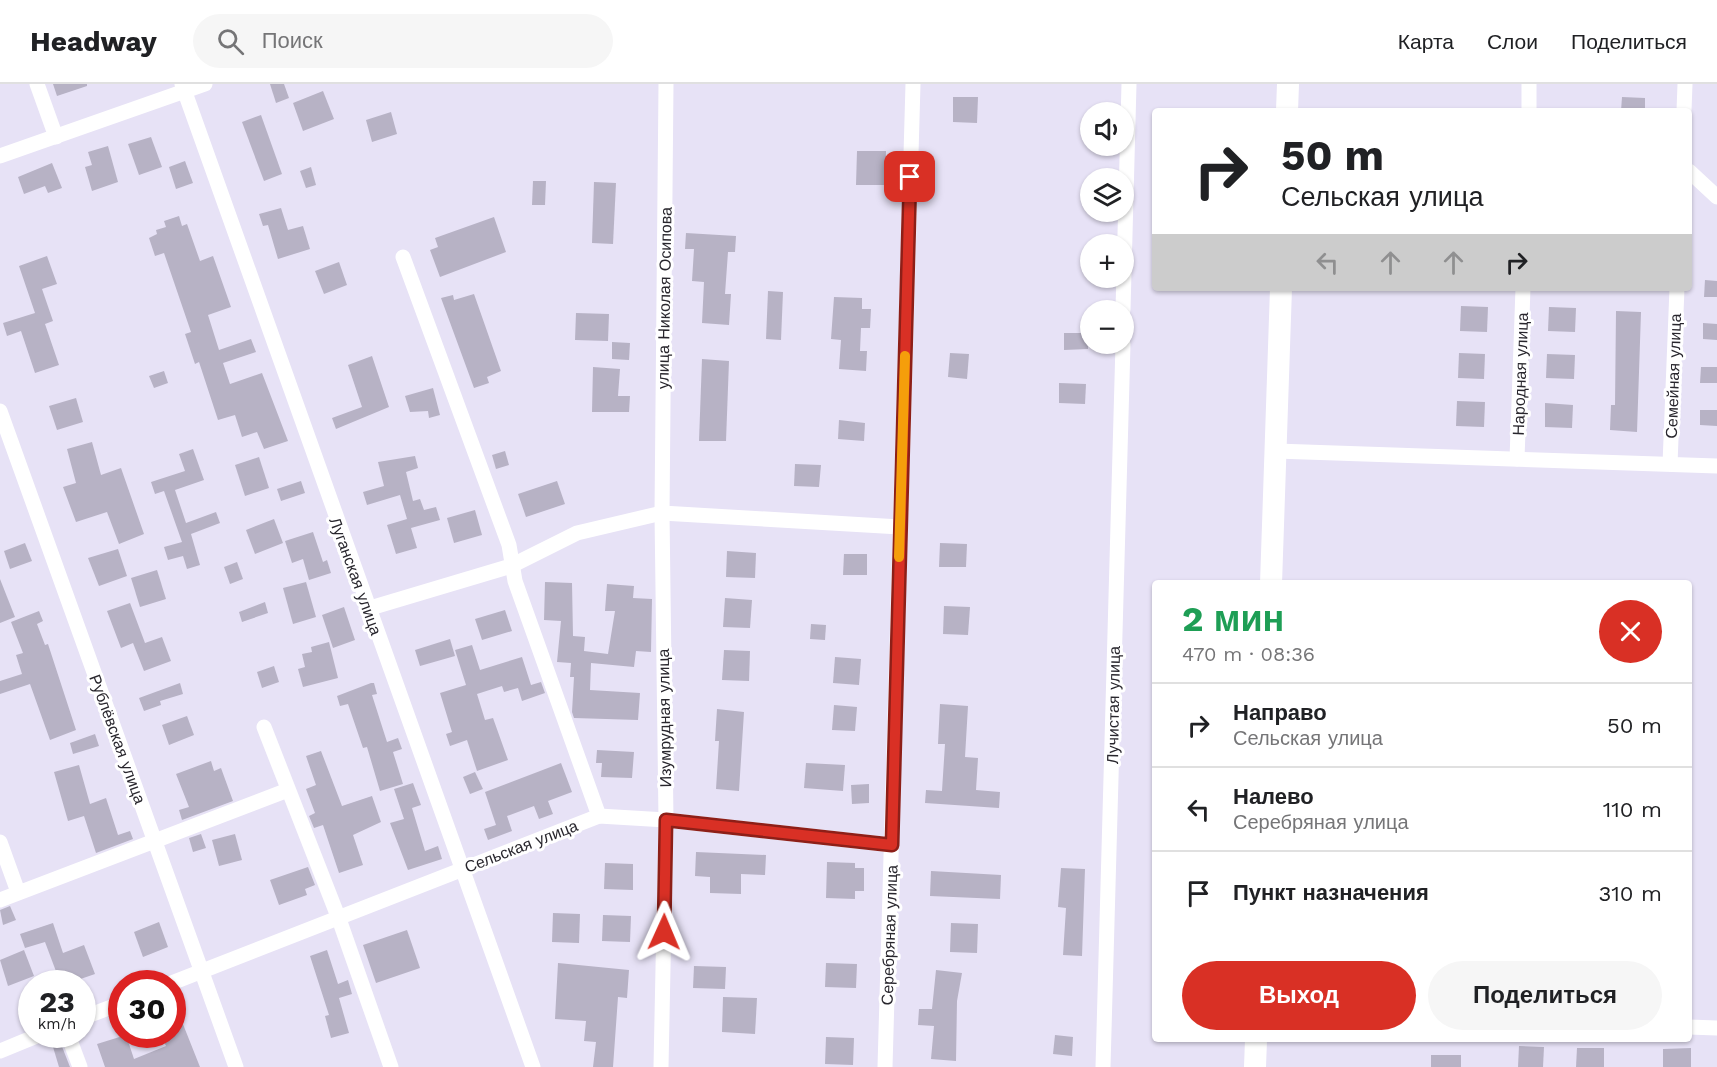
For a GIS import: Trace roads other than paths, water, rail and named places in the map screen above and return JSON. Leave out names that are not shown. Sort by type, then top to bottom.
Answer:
[{"type":"main road","points":[[1287,108],[1288,84]]},
{"type":"main road","points":[[1271,580],[1281,291]]},
{"type":"main road","points":[[1255,1067],[1256,1042]]},
{"type":"street","points":[[37,84],[56,136]]},
{"type":"street","points":[[0,156],[183,88],[205,84]]},
{"type":"street","name":"улица Николая Осипова","points":[[662,513],[666,84]]},
{"type":"street","name":"Серебряная улица","points":[[885,1067],[913,84]]},
{"type":"street","points":[[1123,300],[1129,84]]},
{"type":"street","points":[[1529,108],[1530,84]]},
{"type":"street","points":[[1684,108],[1685,84]]},
{"type":"street","name":"Луганская улица","points":[[183,88],[367,609],[533,1067]]},
{"type":"street","points":[[1692,174],[1717,197]]},
{"type":"street","points":[[403,257],[509,545],[511,566],[599,816]]},
{"type":"street","name":"Народная улица","points":[[1517,459],[1523,291]]},
{"type":"street","name":"Семейная улица","points":[[1670,464],[1677,291]]},
{"type":"street","name":"Лучистая улица","points":[[1102,1067],[1122,354]]},
{"type":"street","name":"Рублёвская улица","points":[[0,411],[236,1067]]},
{"type":"street","points":[[1276,452],[1717,466]]},
{"type":"street","points":[[367,609],[511,566],[577,533],[662,513],[900,527]]},
{"type":"street","name":"Изумрудная улица","points":[[661,1067],[666,820],[662,513]]},
{"type":"street","points":[[264,727],[339,919],[391,1067]]},
{"type":"street","points":[[0,900],[154,839],[288,790]]},
{"type":"street","name":"Сельская улица","points":[[186,978],[599,816],[666,820],[892,845]]},
{"type":"street","points":[[0,842],[18,892]]},
{"type":"street","points":[[1692,1027],[1717,1028]]},
{"type":"street","points":[[0,1050],[18,1043]]},
{"type":"street","points":[[73,1048],[80,1067]]}]
